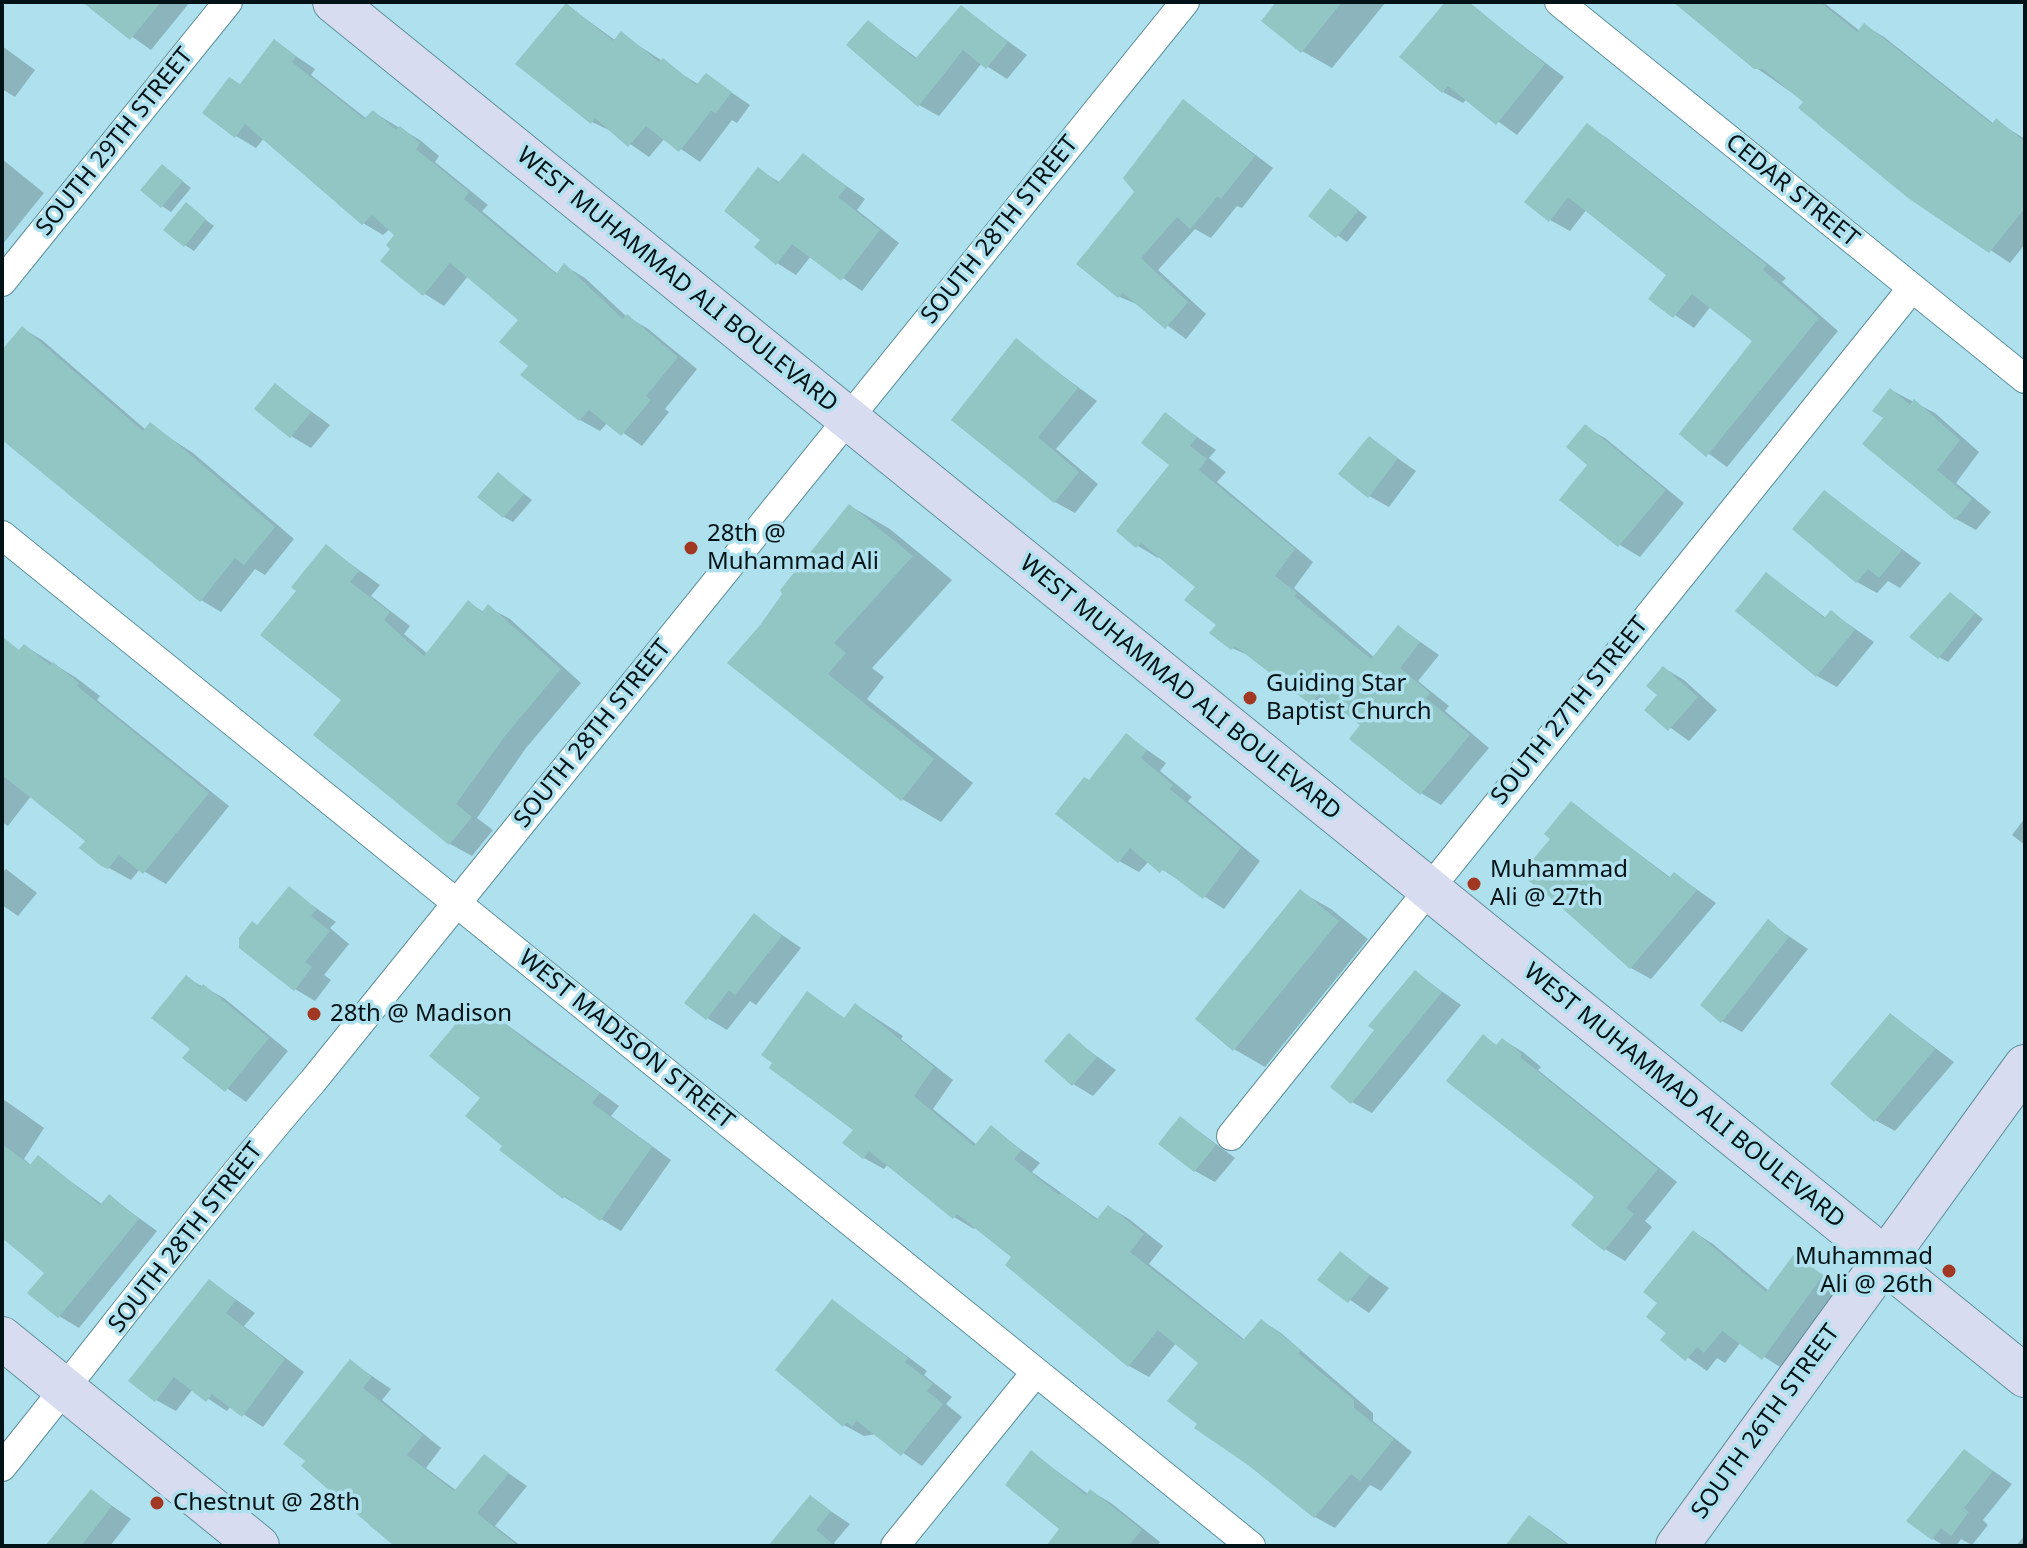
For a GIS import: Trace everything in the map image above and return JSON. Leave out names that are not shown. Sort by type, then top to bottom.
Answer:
[{"type":"main road","name":"WEST MUHAMMAD ALI BOULEVARD","points":[[334,2],[1865,1242],[1882,1260],[2025,1376]]},
{"type":"main road","name":"SOUTH 26TH STREET","points":[[1677,1546],[2025,1066]]},
{"type":"main road","points":[[2,1338],[258,1546]]},
{"type":"street","name":"SOUTH 29TH STREET","points":[[2,282],[228,2]]},
{"type":"street","name":"SOUTH 28TH STREET","points":[[2,1467],[66,1390],[234,1173],[1185,2]]},
{"type":"street","name":"CEDAR STREET","points":[[1559,2],[2025,379]]},
{"type":"street","name":"SOUTH 27TH STREET","points":[[1231,1136],[1912,288]]},
{"type":"street","name":"WEST MADISON STREET","points":[[2,535],[1251,1546]]},
{"type":"street","points":[[895,1546],[1036,1372]]},
{"type":"building","points":[[82,2],[161,2],[130,40]]},
{"type":"building","points":[[1276,2],[1342,2],[1301,53],[1261,21]]},
{"type":"building","points":[[1445,2],[1469,2],[1545,64],[1496,125],[1448,86],[1442,93],[1399,57]]},
{"type":"building","points":[[1673,2],[1820,2],[1857,32],[1864,23],[1992,124],[1996,118],[2025,142],[2025,208],[1989,253],[1908,198],[1798,108],[1803,102],[1763,69],[1754,69]]},
{"type":"building","points":[[566,3],[613,41],[621,31],[659,62],[663,58],[696,85],[706,73],[732,92],[716,113],[711,111],[679,152],[646,126],[628,147],[595,118],[591,124],[515,64]]},
{"type":"building","points":[[961,5],[1008,42],[986,69],[963,50],[918,107],[846,45],[868,20],[915,59]]},
{"type":"building","points":[[274,39],[296,56],[292,62],[364,119],[373,110],[396,130],[400,126],[420,143],[416,149],[469,192],[464,199],[530,254],[556,274],[564,263],[623,319],[627,314],[678,357],[646,396],[651,400],[621,436],[589,410],[579,421],[520,375],[528,366],[499,342],[518,320],[450,263],[423,296],[380,261],[390,249],[386,245],[394,235],[372,215],[362,225],[245,124],[235,138],[202,113],[229,77],[240,84]]},
{"type":"building","points":[[1183,99],[1255,156],[1221,199],[1218,196],[1190,229],[1177,217],[1141,258],[1188,302],[1165,329],[1123,293],[1118,298],[1076,264],[1134,192],[1123,178]]},
{"type":"building","points":[[1587,123],[1767,265],[1763,270],[1819,318],[1706,457],[1679,434],[1752,341],[1692,294],[1673,318],[1648,299],[1666,275],[1568,197],[1549,222],[1524,202]]},
{"type":"building","points":[[803,153],[847,187],[838,197],[880,230],[841,281],[792,244],[776,265],[754,247],[760,240],[724,211],[758,167],[778,183]]},
{"type":"building","points":[[162,164],[183,181],[161,208],[140,190]]},
{"type":"building","points":[[1330,188],[1359,210],[1336,238],[1308,216]]},
{"type":"building","points":[[186,202],[206,219],[184,247],[163,230]]},
{"type":"building","points":[[22,326],[143,431],[150,422],[275,527],[244,565],[235,558],[200,602],[2,440],[2,350]]},
{"type":"building","points":[[1016,338],[1078,388],[1038,437],[1079,472],[1054,503],[951,420]]},
{"type":"building","points":[[275,383],[311,412],[290,438],[254,409]]},
{"type":"building","points":[[1890,388],[1910,405],[1914,399],[1960,440],[1937,470],[1972,499],[1955,520],[1862,444],[1883,418],[1872,411]]},
{"type":"building","points":[[1165,412],[1197,437],[1190,446],[1207,459],[1199,470],[1295,549],[1275,576],[1297,593],[1294,596],[1371,659],[1398,625],[1420,642],[1400,668],[1430,693],[1426,698],[1470,735],[1420,795],[1349,739],[1360,725],[1319,694],[1310,704],[1235,646],[1231,650],[1209,633],[1216,625],[1184,600],[1195,587],[1141,543],[1136,548],[1116,531],[1169,465],[1141,443]]},
{"type":"building","points":[[1585,424],[1666,490],[1618,547],[1559,500],[1587,465],[1566,447]]},
{"type":"building","points":[[1369,436],[1398,458],[1368,498],[1338,474]]},
{"type":"building","points":[[498,472],[524,494],[503,518],[477,497]]},
{"type":"building","points":[[1824,490],[1902,550],[1879,578],[1868,569],[1856,583],[1792,529]]},
{"type":"building","points":[[849,504],[913,556],[834,643],[846,653],[828,674],[934,759],[901,801],[727,663],[761,624],[782,594],[780,590]]},
{"type":"building","points":[[326,544],[359,571],[350,582],[390,612],[384,620],[424,656],[468,600],[482,612],[488,604],[561,669],[505,736],[456,804],[472,817],[449,845],[313,735],[341,700],[260,635],[296,591],[291,587]]},
{"type":"building","points":[[1766,572],[1824,618],[1831,610],[1855,630],[1816,677],[1735,611]]},
{"type":"building","points":[[1950,592],[1975,613],[1938,659],[1909,637]]},
{"type":"building","points":[[2,636],[19,650],[24,644],[50,665],[53,662],[79,683],[77,686],[209,793],[143,874],[119,855],[108,869],[101,866],[79,848],[85,841],[2,775]]},
{"type":"building","points":[[1663,666],[1698,697],[1668,731],[1644,710],[1657,695],[1646,686]]},
{"type":"building","points":[[1126,733],[1147,750],[1141,758],[1173,785],[1170,789],[1241,848],[1203,899],[1163,869],[1160,873],[1130,848],[1118,863],[1055,814],[1084,777],[1089,780]]},
{"type":"building","points":[[1571,801],[1669,878],[1674,872],[1697,890],[1630,969],[1543,891],[1520,875],[1550,839],[1544,834]]},
{"type":"building","points":[[289,886],[317,909],[311,916],[330,931],[305,962],[312,967],[294,991],[239,948],[239,938],[252,921],[257,925]]},
{"type":"building","points":[[1300,889],[1339,921],[1233,1051],[1195,1019]]},
{"type":"building","points":[[754,913],[782,936],[735,995],[729,990],[706,1020],[684,1003]]},
{"type":"building","points":[[1768,919],[1789,937],[1721,1023],[1700,1005]]},
{"type":"building","points":[[1415,970],[1442,992],[1351,1104],[1330,1087],[1374,1030],[1368,1026]]},
{"type":"building","points":[[186,975],[201,987],[203,984],[269,1038],[225,1092],[182,1058],[190,1049],[151,1018]]},
{"type":"building","points":[[807,991],[844,1018],[855,1003],[934,1067],[914,1096],[974,1146],[991,1125],[1021,1150],[1014,1159],[1059,1195],[1061,1193],[1096,1220],[1108,1205],[1144,1234],[1130,1252],[1243,1340],[1261,1319],[1301,1350],[1298,1353],[1354,1400],[1354,1408],[1394,1439],[1360,1481],[1351,1474],[1314,1518],[1248,1465],[1194,1428],[1197,1424],[1167,1401],[1198,1363],[1158,1330],[1128,1367],[1005,1265],[1011,1257],[957,1214],[953,1219],[869,1151],[863,1159],[842,1143],[853,1130],[769,1068],[772,1063],[761,1055]]},
{"type":"building","points":[[487,1008],[532,1046],[600,1093],[592,1103],[652,1147],[600,1221],[565,1196],[563,1199],[499,1150],[502,1146],[465,1116],[480,1098],[429,1056],[468,1009],[479,1017]]},
{"type":"building","points":[[1890,1013],[1935,1049],[1874,1122],[1830,1084]]},
{"type":"building","points":[[1069,1033],[1097,1057],[1072,1086],[1044,1061]]},
{"type":"building","points":[[1483,1034],[1496,1045],[1502,1038],[1522,1054],[1520,1057],[1658,1169],[1626,1208],[1634,1214],[1604,1251],[1571,1225],[1594,1197],[1446,1081]]},
{"type":"building","points":[[1180,1116],[1216,1145],[1194,1172],[1158,1144]]},
{"type":"building","points":[[2,1144],[30,1165],[38,1155],[100,1205],[109,1194],[139,1219],[58,1318],[27,1293],[44,1273],[2,1238]]},
{"type":"building","points":[[1693,1230],[1766,1292],[1794,1254],[1823,1275],[1762,1360],[1722,1331],[1704,1353],[1697,1347],[1685,1361],[1660,1340],[1666,1333],[1646,1317],[1657,1303],[1643,1292]]},
{"type":"building","points":[[1340,1251],[1370,1275],[1348,1303],[1317,1280]]},
{"type":"building","points":[[209,1279],[236,1300],[226,1313],[285,1359],[242,1417],[212,1394],[206,1402],[174,1377],[155,1402],[128,1381]]},
{"type":"building","points":[[832,1299],[908,1358],[905,1362],[933,1384],[927,1391],[943,1404],[901,1456],[857,1421],[852,1427],[847,1422],[843,1427],[775,1370]]},
{"type":"building","points":[[350,1359],[372,1377],[363,1388],[423,1435],[407,1455],[454,1491],[484,1454],[509,1473],[477,1513],[518,1546],[394,1546],[301,1466],[305,1461],[283,1444]]},
{"type":"building","points":[[1964,1449],[1993,1471],[1964,1508],[1969,1512],[1951,1536],[1941,1528],[1932,1540],[1906,1521]]},
{"type":"building","points":[[1031,1450],[1086,1495],[1090,1489],[1142,1530],[1128,1546],[1046,1546],[1059,1529],[1005,1485]]},
{"type":"building","points":[[91,1489],[112,1506],[81,1546],[45,1546]]},
{"type":"building","points":[[810,1495],[831,1511],[816,1530],[835,1546],[768,1546]]},
{"type":"building","points":[[1529,1515],[1569,1546],[1505,1546]]},
{"type":"place","name":"28th @ Muhammad Ali","points":[[691,548]]},
{"type":"place","name":"Guiding Star Baptist Church","points":[[1250,698]]},
{"type":"place","name":"Muhammad Ali @ 27th","points":[[1474,884]]},
{"type":"place","name":"28th @ Madison","points":[[314,1014]]},
{"type":"place","name":"Muhammad Ali @ 26th","points":[[1949,1271]]},
{"type":"place","name":"Chestnut @ 28th","points":[[157,1503]]}]
